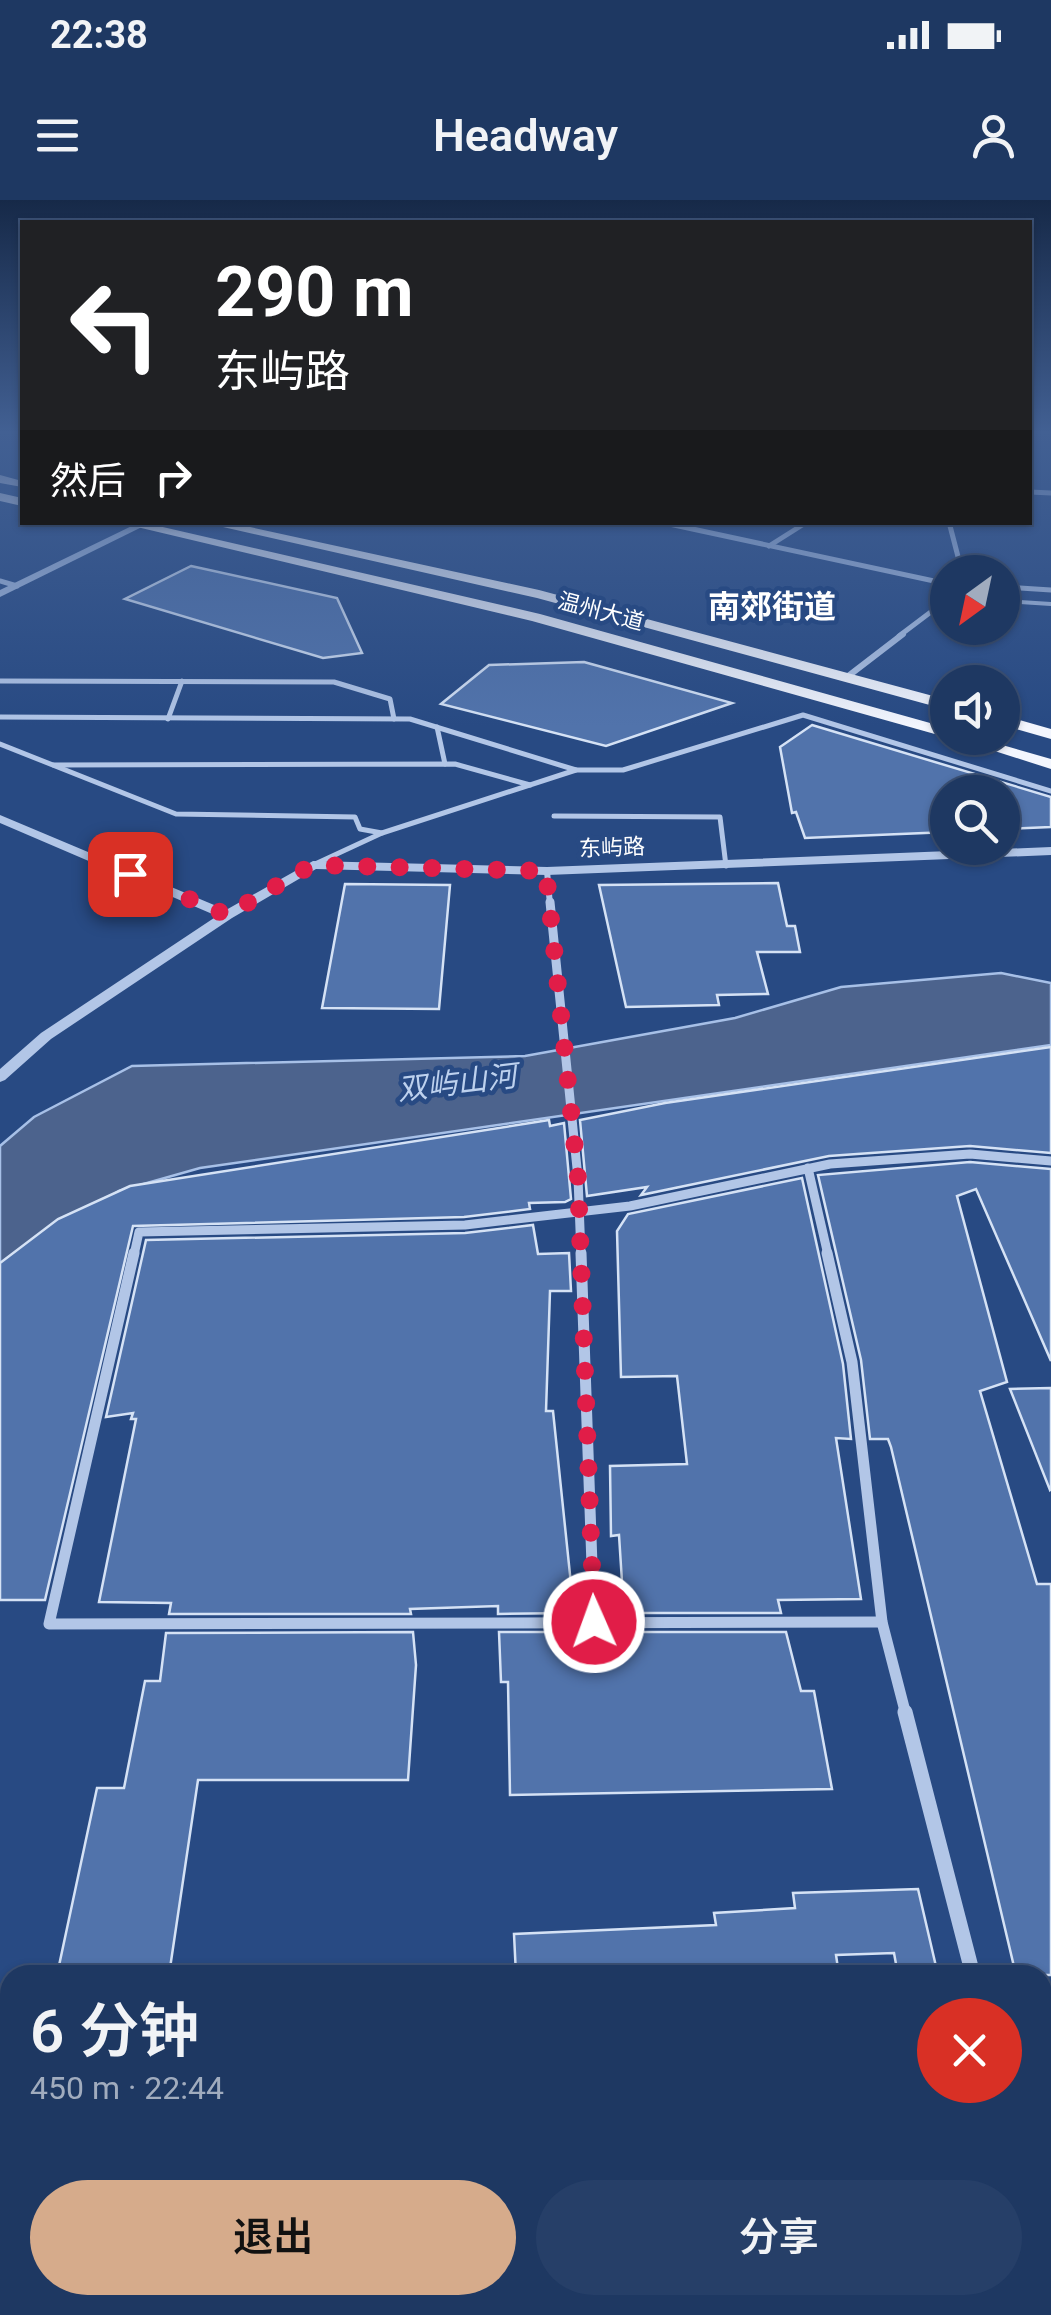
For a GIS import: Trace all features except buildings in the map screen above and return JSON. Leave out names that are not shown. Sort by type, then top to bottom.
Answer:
[{"type":"main road","name":"温州大道","points":[[168,530],[535,616],[930,728]]},
{"type":"main road","name":"温州大道","points":[[243,530],[504,586],[930,700]]},
{"type":"main road","points":[[1020,725],[1051,734]]},
{"type":"main road","points":[[1020,755],[1051,764]]},
{"type":"street","points":[[0,594],[132,530]]},
{"type":"street","points":[[695,530],[930,580]]},
{"type":"street","points":[[768,546],[795,530]]},
{"type":"street","points":[[951,530],[958,555]]},
{"type":"street","points":[[0,582],[17,586]]},
{"type":"street","points":[[1020,588],[1051,590]]},
{"type":"street","points":[[847,676],[930,612]]},
{"type":"street","points":[[0,820],[227,915]]},
{"type":"street","name":"东屿路","points":[[312,865],[546,871],[1051,852]]},
{"type":"street","points":[[0,1077],[46,1036],[227,915],[312,865]]},
{"type":"street","points":[[546,871],[579,1214],[594,1622]]},
{"type":"street","points":[[882,1622],[49,1624],[139,1232],[466,1225],[579,1214],[808,1168],[970,1154],[1051,1161]]},
{"type":"street","points":[[808,1168],[852,1362],[882,1622],[970,1965]]},
{"type":"lane","points":[[1020,602],[1051,604]]},
{"type":"lane","points":[[0,681],[334,682],[390,698],[394,719]]},
{"type":"lane","points":[[168,719],[182,681]]},
{"type":"lane","points":[[0,717],[410,719],[576,770],[623,770],[803,715],[1051,790]]},
{"type":"lane","points":[[437,728],[445,764]]},
{"type":"lane","points":[[0,744],[176,814],[355,817],[360,829],[382,833]]},
{"type":"lane","points":[[53,765],[445,764],[530,785]]},
{"type":"lane","points":[[312,865],[382,833],[576,770]]},
{"type":"lane","points":[[554,816],[720,817],[726,866]]},
{"type":"water","name":"双屿山河","points":[[1001,973],[1051,983],[1051,1045],[200,1168],[119,1191],[33,1246],[0,1276],[0,1146],[34,1117],[132,1066],[525,1056],[735,1018],[841,987]]},
{"type":"district","name":"南郊街道","points":[[772,607]]},
{"type":"route","points":[[130,874],[227,915],[312,865],[546,871],[578,1178],[594,1622]]}]
